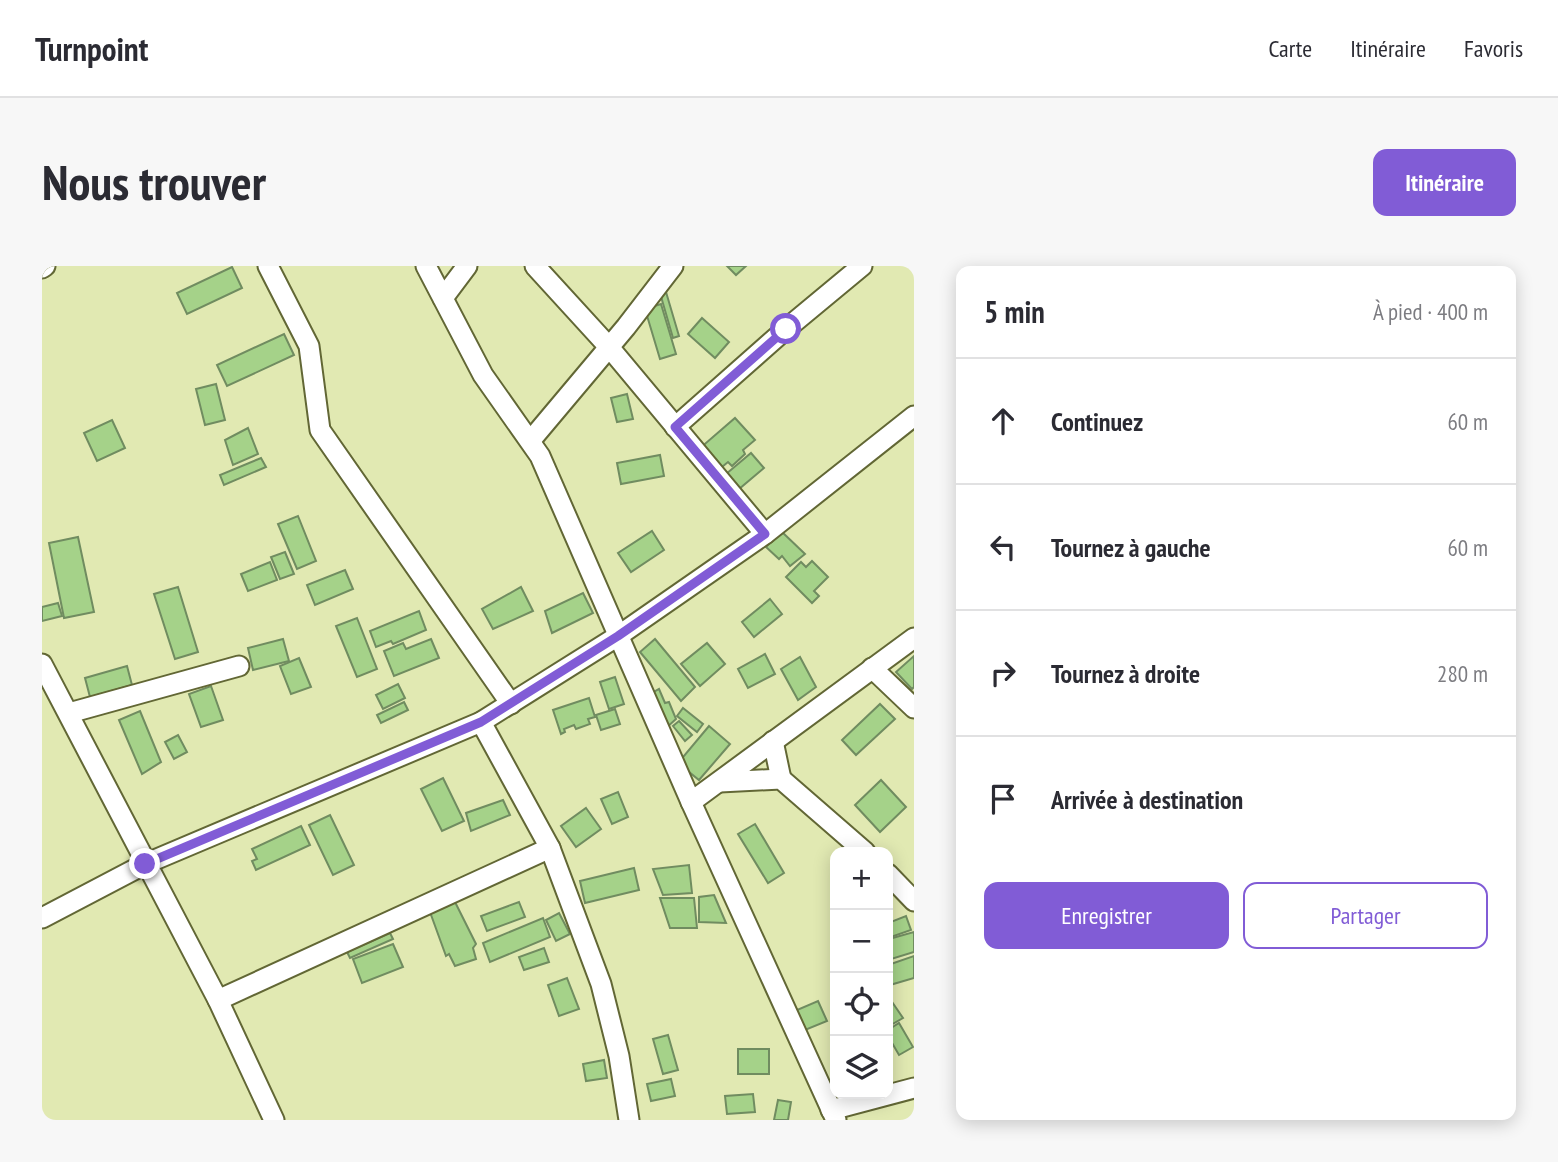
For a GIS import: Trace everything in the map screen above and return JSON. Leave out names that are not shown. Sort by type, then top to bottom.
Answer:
[{"type":"street","points":[[268,266],[309,346],[320,430],[511,704]]},
{"type":"street","points":[[426,266],[484,375],[531,440],[560,498],[691,802],[833,1115],[914,1088]]},
{"type":"street","points":[[443,298],[467,266]]},
{"type":"street","points":[[535,266],[609,347],[765,534]]},
{"type":"street","points":[[531,440],[673,266]]},
{"type":"street","points":[[675,427],[862,266]]},
{"type":"street","points":[[42,918],[145,864],[481,722],[618,636],[765,534],[914,416]]},
{"type":"street","points":[[691,802],[914,638]]},
{"type":"street","points":[[42,664],[218,1000],[274,1120]]},
{"type":"street","points":[[69,713],[239,666]]},
{"type":"street","points":[[872,668],[914,708]]},
{"type":"street","points":[[481,722],[550,848],[601,984],[619,1056],[629,1120]]},
{"type":"street","points":[[773,741],[781,779],[859,847]]},
{"type":"street","points":[[720,782],[781,779]]},
{"type":"street","points":[[218,1000],[550,848]]},
{"type":"street","points":[[893,879],[914,901]]},
{"type":"building","points":[[727,266],[746,266],[736,275]]},
{"type":"building","points":[[232,267],[242,288],[187,314],[177,293]]},
{"type":"building","points":[[666,292],[679,336],[673,338],[660,293]]},
{"type":"building","points":[[661,304],[676,354],[660,359],[645,309]]},
{"type":"building","points":[[702,318],[729,342],[715,358],[688,334]]},
{"type":"building","points":[[284,334],[294,355],[227,386],[217,365]]},
{"type":"building","points":[[216,384],[225,420],[205,425],[196,389]]},
{"type":"building","points":[[627,394],[633,419],[617,422],[611,398]]},
{"type":"building","points":[[735,418],[755,440],[743,450],[745,454],[732,466],[728,462],[717,471],[699,449]]},
{"type":"building","points":[[112,420],[125,448],[97,461],[84,433]]},
{"type":"building","points":[[248,428],[258,454],[233,465],[225,440]]},
{"type":"building","points":[[751,453],[764,468],[739,489],[726,474]]},
{"type":"building","points":[[660,455],[664,476],[621,484],[617,463]]},
{"type":"building","points":[[261,458],[266,467],[224,485],[220,475]]},
{"type":"building","points":[[298,516],[316,561],[297,569],[278,524]]},
{"type":"building","points":[[652,531],[664,550],[631,572],[618,553]]},
{"type":"building","points":[[781,531],[805,554],[790,566],[782,556],[779,559],[766,547]]},
{"type":"building","points":[[78,537],[94,612],[64,618],[49,543]]},
{"type":"building","points":[[285,552],[294,574],[280,579],[271,557]]},
{"type":"building","points":[[812,561],[828,577],[814,591],[819,596],[812,603],[786,577],[801,562],[806,567]]},
{"type":"building","points":[[270,562],[277,580],[248,591],[241,574]]},
{"type":"building","points":[[345,570],[353,589],[315,605],[307,585]]},
{"type":"building","points":[[178,587],[198,652],[175,659],[154,594]]},
{"type":"building","points":[[521,587],[533,611],[493,629],[482,609]]},
{"type":"building","points":[[583,593],[593,613],[552,633],[545,611]]},
{"type":"building","points":[[770,599],[782,614],[754,637],[742,622]]},
{"type":"building","points":[[58,603],[62,616],[42,621],[42,607]]},
{"type":"building","points":[[419,611],[426,630],[393,644],[391,641],[376,647],[370,631]]},
{"type":"building","points":[[357,618],[377,669],[357,677],[336,626]]},
{"type":"building","points":[[283,639],[289,661],[253,670],[248,648]]},
{"type":"building","points":[[431,639],[439,658],[394,676],[384,651],[403,643],[406,649]]},
{"type":"building","points":[[655,639],[695,687],[681,701],[640,652]]},
{"type":"building","points":[[707,643],[725,664],[700,686],[681,664]]},
{"type":"building","points":[[765,654],[775,674],[748,688],[738,669]]},
{"type":"building","points":[[914,656],[914,687],[912,689],[896,672]]},
{"type":"building","points":[[800,657],[816,687],[798,700],[781,669]]},
{"type":"building","points":[[299,658],[311,687],[291,694],[280,666]]},
{"type":"building","points":[[127,666],[132,685],[90,697],[85,678]]},
{"type":"building","points":[[615,677],[624,704],[609,709],[600,682]]},
{"type":"building","points":[[398,684],[405,698],[383,709],[376,695]]},
{"type":"building","points":[[211,686],[223,720],[201,727],[189,694]]},
{"type":"building","points":[[659,689],[665,703],[669,702],[676,719],[665,729],[652,693]]},
{"type":"building","points":[[589,698],[595,717],[588,719],[590,724],[576,729],[574,725],[564,729],[565,732],[561,734],[553,710]]},
{"type":"building","points":[[404,702],[408,710],[381,723],[377,715]]},
{"type":"building","points":[[880,704],[895,719],[856,755],[842,740]]},
{"type":"building","points":[[683,708],[703,724],[697,732],[677,716]]},
{"type":"building","points":[[615,709],[620,724],[601,730],[596,715]]},
{"type":"building","points":[[140,711],[161,762],[142,774],[119,720]]},
{"type":"building","points":[[679,721],[692,735],[685,741],[673,726]]},
{"type":"building","points":[[709,726],[730,744],[699,780],[678,763]]},
{"type":"building","points":[[178,735],[187,752],[174,759],[165,742]]},
{"type":"building","points":[[443,778],[464,821],[442,831],[421,789]]},
{"type":"building","points":[[881,780],[906,807],[880,832],[855,805]]},
{"type":"building","points":[[618,792],[628,817],[612,824],[601,799]]},
{"type":"building","points":[[503,800],[510,815],[471,831],[466,813]]},
{"type":"building","points":[[586,808],[601,829],[576,847],[561,826]]},
{"type":"building","points":[[330,815],[354,865],[333,875],[309,825]]},
{"type":"building","points":[[755,824],[784,873],[768,883],[738,834]]},
{"type":"building","points":[[301,826],[310,845],[256,870],[252,861],[257,859],[252,849]]},
{"type":"building","points":[[689,865],[692,893],[663,895],[653,869]]},
{"type":"building","points":[[634,868],[639,890],[585,903],[580,881]]},
{"type":"building","points":[[714,895],[726,923],[699,922],[699,897]]},
{"type":"building","points":[[660,898],[694,898],[697,928],[670,928]]},
{"type":"building","points":[[454,900],[476,944],[473,948],[476,959],[455,966],[449,954],[446,956],[430,912]]},
{"type":"building","points":[[519,902],[525,917],[487,931],[481,916]]},
{"type":"building","points":[[559,913],[570,934],[556,941],[546,920]]},
{"type":"building","points":[[906,916],[911,930],[893,936],[893,921]]},
{"type":"building","points":[[543,918],[550,937],[490,962],[483,943]]},
{"type":"building","points":[[914,932],[914,952],[893,958],[893,938]]},
{"type":"building","points":[[390,933],[393,939],[350,958],[347,952]]},
{"type":"building","points":[[393,944],[403,967],[362,983],[353,959]]},
{"type":"building","points":[[544,948],[549,962],[524,970],[519,957]]},
{"type":"building","points":[[914,956],[914,978],[893,984],[893,963]]},
{"type":"building","points":[[567,978],[579,1009],[559,1016],[548,985]]},
{"type":"building","points":[[818,1001],[827,1021],[805,1030],[797,1010]]},
{"type":"building","points":[[893,1003],[903,1018],[893,1024]]},
{"type":"building","points":[[899,1023],[913,1047],[899,1055],[893,1045],[893,1027]]},
{"type":"building","points":[[668,1035],[678,1070],[663,1074],[653,1039]]},
{"type":"building","points":[[738,1049],[769,1049],[769,1074],[738,1074]]},
{"type":"building","points":[[604,1060],[607,1078],[586,1081],[583,1064]]},
{"type":"building","points":[[671,1079],[675,1096],[651,1101],[647,1084]]},
{"type":"building","points":[[753,1094],[755,1112],[727,1114],[725,1096]]},
{"type":"building","points":[[778,1100],[791,1102],[788,1120],[774,1120]]},
{"type":"route","points":[[145,864],[481,722],[618,636],[765,534],[675,427],[786,329]]}]
